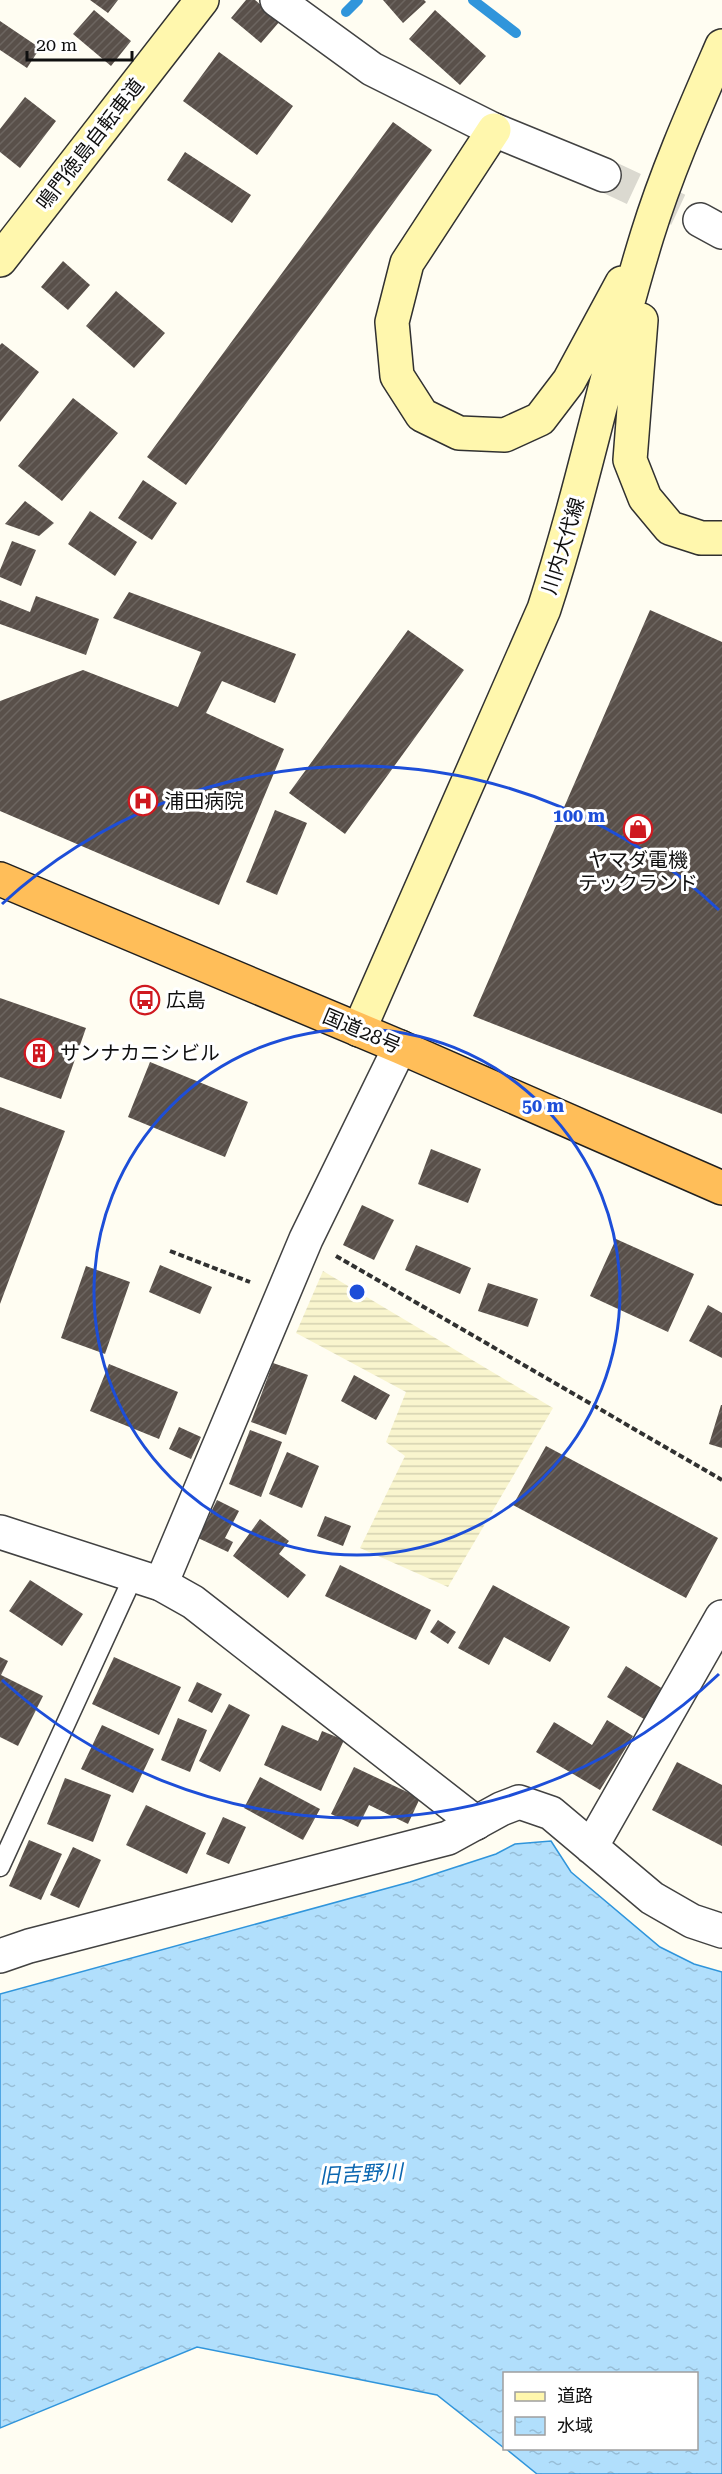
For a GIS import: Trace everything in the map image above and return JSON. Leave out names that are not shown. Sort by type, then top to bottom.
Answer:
[{"type":"highway","name":"国道28号","points":[[0,879],[400,1047],[722,1188]]},
{"type":"main road","name":"鳴門徳島自転車道","points":[[0,260],[202,0]]},
{"type":"main road","name":"川内大代線","points":[[359,1030],[544,609],[566,542],[647,237],[673,159],[722,46]]},
{"type":"main road","points":[[494,130],[407,263],[392,322],[397,376],[422,415],[459,433],[505,435],[540,419],[569,381],[647,237]]},
{"type":"main road","points":[[647,237],[630,460],[645,498],[670,528],[701,538],[722,538]]},
{"type":"street","points":[[277,0],[372,69],[494,130],[603,175]]},
{"type":"street","points":[[147,1579],[306,1239],[400,1047]]},
{"type":"street","points":[[0,1532],[147,1579],[193,1602],[476,1823]]},
{"type":"street","points":[[591,1847],[722,1617]]},
{"type":"street","points":[[0,1956],[29,1946],[399,1853],[448,1838],[519,1802],[551,1813],[652,1898],[692,1921],[722,1931]]},
{"type":"lane","points":[[0,1867],[147,1579]]},
{"type":"path","points":[[306,1239],[722,1480]]},
{"type":"path","points":[[170,1251],[282,1294]]},
{"type":"shaded area","points":[[323,1271],[553,1408],[448,1587],[360,1548],[405,1456],[386,1442],[406,1392],[296,1333]]},
{"type":"water","name":"旧吉野川","points":[[551,1841],[571,1872],[660,1947],[694,1964],[722,1972],[722,2474],[537,2474],[507,2450],[698,2450],[698,2372],[503,2372],[503,2447],[437,2395],[197,2347],[0,2428],[0,1994],[410,1882],[496,1854],[515,1844]]},
{"type":"building","points":[[90,0],[118,0],[108,13]]},
{"type":"building","points":[[246,0],[255,0],[280,21],[261,43],[231,18]]},
{"type":"building","points":[[383,0],[424,0],[426,2],[403,23]]},
{"type":"building","points":[[94,10],[131,41],[111,66],[73,34]]},
{"type":"building","points":[[435,10],[486,56],[460,85],[409,39]]},
{"type":"building","points":[[0,21],[40,48],[27,68],[0,50]]},
{"type":"building","points":[[219,52],[293,106],[257,155],[183,101]]},
{"type":"building","points":[[25,97],[56,121],[20,168],[0,152],[0,129]]},
{"type":"building","points":[[393,122],[432,150],[186,485],[147,457]]},
{"type":"building","points":[[185,152],[251,195],[232,223],[167,180]]},
{"type":"building","points":[[63,261],[90,285],[68,310],[41,287]]},
{"type":"building","points":[[116,291],[165,333],[134,368],[86,326]]},
{"type":"building","points":[[2,343],[39,372],[0,422],[0,345]]},
{"type":"building","points":[[73,398],[118,433],[62,501],[18,466]]},
{"type":"building","points":[[143,480],[177,503],[152,540],[118,518]]},
{"type":"building","points":[[25,501],[54,523],[39,536],[5,524]]},
{"type":"building","points":[[90,511],[137,542],[115,576],[68,544]]},
{"type":"building","points":[[12,541],[36,550],[21,586],[0,577],[0,570]]},
{"type":"building","points":[[129,592],[296,654],[275,703],[222,681],[206,713],[284,749],[219,905],[0,811],[0,701],[83,670],[178,707],[201,652],[113,618]]},
{"type":"building","points":[[36,596],[99,619],[86,655],[0,624],[0,600],[30,612]]},
{"type":"building","name":"ヤマダ電機 テックランド","points":[[650,610],[722,642],[722,1114],[473,1016]]},
{"type":"building","points":[[408,630],[464,670],[345,834],[289,793]]},
{"type":"building","points":[[275,810],[307,823],[277,895],[246,882]]},
{"type":"building","name":"サンナカニシビル","points":[[0,998],[86,1028],[61,1099],[0,1077]]},
{"type":"building","points":[[150,1062],[248,1102],[225,1157],[128,1117]]},
{"type":"building","points":[[0,1107],[65,1131],[0,1304]]},
{"type":"building","points":[[431,1149],[481,1169],[468,1203],[418,1184]]},
{"type":"building","points":[[362,1205],[394,1220],[374,1260],[343,1245]]},
{"type":"building","points":[[616,1239],[694,1274],[668,1332],[590,1296]]},
{"type":"building","points":[[416,1245],[471,1268],[460,1294],[405,1270]]},
{"type":"building","points":[[160,1265],[212,1287],[200,1314],[149,1292]]},
{"type":"building","points":[[86,1266],[130,1282],[105,1354],[61,1338]]},
{"type":"building","points":[[488,1283],[538,1299],[528,1327],[478,1311]]},
{"type":"building","points":[[708,1305],[722,1313],[722,1358],[689,1341]]},
{"type":"building","points":[[273,1363],[308,1375],[286,1435],[251,1422]]},
{"type":"building","points":[[109,1364],[178,1392],[159,1439],[90,1411]]},
{"type":"building","points":[[354,1375],[390,1395],[376,1420],[341,1401]]},
{"type":"building","points":[[722,1405],[722,1448],[709,1444]]},
{"type":"building","points":[[179,1427],[201,1437],[191,1459],[169,1449]]},
{"type":"building","points":[[250,1430],[282,1442],[261,1497],[229,1484]]},
{"type":"building","points":[[546,1446],[718,1538],[686,1598],[513,1505]]},
{"type":"building","points":[[287,1452],[319,1466],[302,1508],[269,1494]]},
{"type":"building","points":[[217,1500],[239,1511],[225,1538],[233,1542],[228,1552],[198,1538]]},
{"type":"building","points":[[325,1516],[351,1526],[343,1546],[317,1536]]},
{"type":"building","points":[[260,1519],[289,1541],[279,1554],[306,1575],[288,1598],[233,1556]]},
{"type":"building","points":[[340,1565],[431,1610],[416,1640],[325,1596]]},
{"type":"building","points":[[30,1580],[83,1614],[62,1646],[9,1611]]},
{"type":"building","points":[[493,1585],[570,1627],[550,1662],[504,1637],[489,1665],[458,1648]]},
{"type":"building","points":[[438,1620],[456,1632],[448,1644],[430,1632]]},
{"type":"building","points":[[0,1657],[8,1661],[1,1675],[43,1696],[18,1746],[0,1737]]},
{"type":"building","points":[[114,1657],[181,1687],[159,1735],[92,1704]]},
{"type":"building","points":[[626,1666],[663,1689],[644,1719],[607,1697]]},
{"type":"building","points":[[197,1682],[222,1694],[212,1713],[188,1701]]},
{"type":"building","points":[[229,1704],[250,1715],[220,1772],[199,1761]]},
{"type":"building","points":[[178,1718],[207,1730],[190,1772],[161,1760]]},
{"type":"building","points":[[607,1720],[633,1736],[600,1790],[536,1752],[554,1722],[592,1745]]},
{"type":"building","points":[[102,1725],[154,1749],[133,1793],[81,1769]]},
{"type":"building","points":[[282,1725],[318,1741],[322,1731],[344,1740],[321,1791],[264,1765]]},
{"type":"building","points":[[677,1762],[722,1785],[722,1846],[652,1810]]},
{"type":"building","points":[[354,1767],[420,1798],[408,1824],[369,1805],[358,1827],[331,1814]]},
{"type":"building","points":[[260,1777],[320,1809],[303,1840],[244,1808]]},
{"type":"building","points":[[65,1778],[111,1795],[93,1842],[47,1824]]},
{"type":"building","points":[[146,1805],[206,1833],[187,1874],[126,1845]]},
{"type":"building","points":[[223,1817],[246,1827],[229,1864],[206,1854]]},
{"type":"building","points":[[29,1840],[62,1854],[41,1900],[9,1886]]},
{"type":"building","points":[[73,1847],[101,1860],[79,1908],[50,1895]]},
{"type":"waterway","points":[[346,12],[358,0]]},
{"type":"waterway","points":[[473,0],[516,33]]},
{"type":"tunnel","points":[[604,175],[700,220]]},
{"type":"place","name":"浦田病院","points":[[143,801]]},
{"type":"place","name":"ヤマダ電機 テックランド","points":[[638,829]]},
{"type":"place","name":"広島","points":[[145,1000]]},
{"type":"place","name":"サンナカニシビル","points":[[39,1053]]}]
